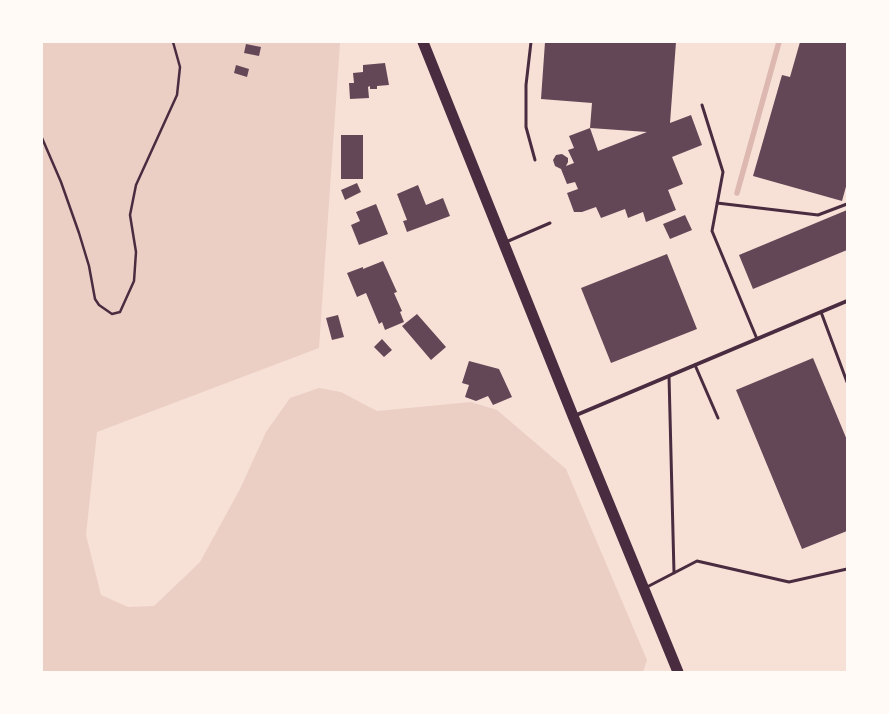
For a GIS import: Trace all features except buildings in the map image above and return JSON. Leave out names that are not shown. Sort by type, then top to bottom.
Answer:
[{"type":"highway","points":[[423,42],[573,416],[678,672]]},
{"type":"street","points":[[573,416],[847,301]]},
{"type":"lane","points":[[531,42],[526,85],[526,126],[534,160]]},
{"type":"lane","points":[[702,105],[723,172],[712,231],[757,339]]},
{"type":"lane","points":[[717,203],[818,215],[847,204]]},
{"type":"lane","points":[[504,243],[550,222]]},
{"type":"lane","points":[[821,312],[847,382]]},
{"type":"lane","points":[[695,365],[718,418]]},
{"type":"lane","points":[[669,376],[674,573]]},
{"type":"lane","points":[[644,589],[697,561],[789,582],[847,569]]},
{"type":"path","points":[[42,138],[61,182],[79,232],[89,266],[95,299],[99,305],[112,314],[120,312],[134,281],[136,252],[130,215],[136,185],[176,95],[180,67],[173,42]]},
{"type":"shaded area","points":[[42,42],[340,43],[319,348],[97,432],[86,535],[101,595],[128,607],[154,606],[200,562],[240,489],[266,432],[290,398],[319,388],[341,392],[377,411],[471,402],[497,410],[566,469],[647,660],[643,672],[42,672]]},
{"type":"waterway","points":[[737,193],[779,42]]}]
